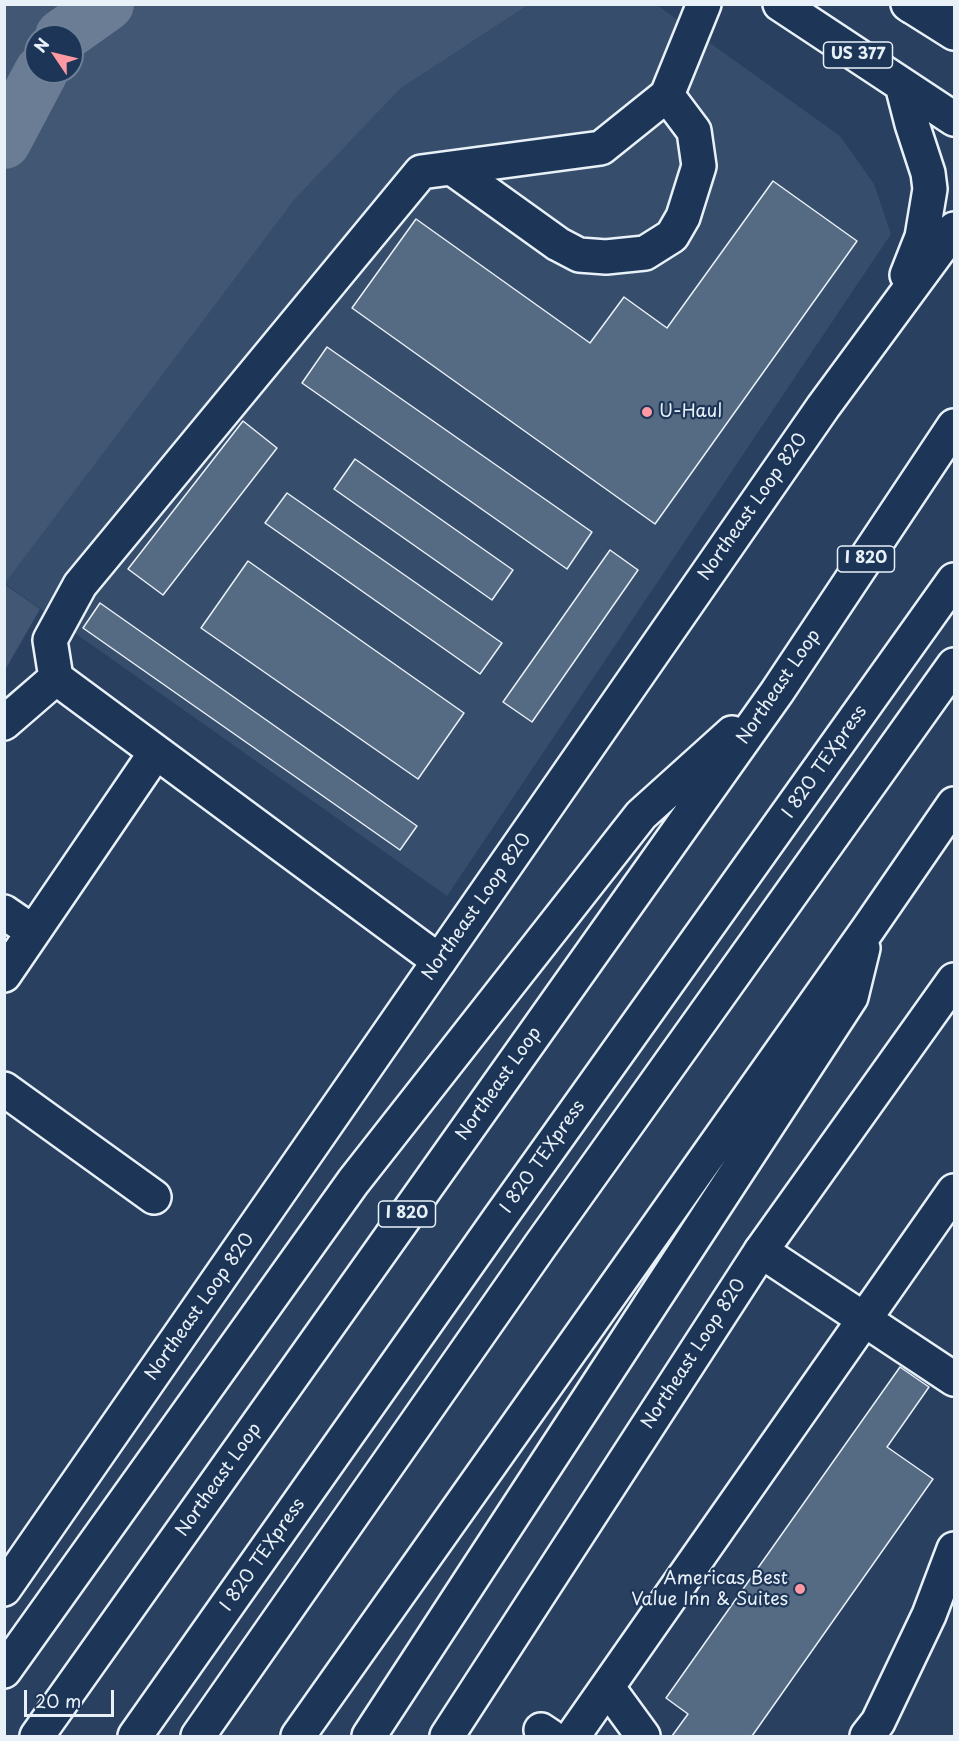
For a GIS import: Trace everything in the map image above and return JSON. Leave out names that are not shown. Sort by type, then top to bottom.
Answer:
[{"type":"main road","points":[[439,961],[56,678],[50,640],[80,585],[421,172],[602,148],[667,94],[704,4]]},
{"type":"main road","name":"US 377","points":[[780,4],[954,119]]},
{"type":"main road","points":[[910,5],[954,7]]},
{"type":"main road","points":[[910,5],[954,33]]},
{"type":"main road","points":[[893,310],[922,237],[930,189],[928,173],[902,85]]},
{"type":"main road","points":[[452,168],[558,244],[579,255],[606,257],[645,253],[672,236],[683,217],[699,166],[694,130],[667,94]]},
{"type":"main road","name":"Northeast Loop 820","points":[[4,1589],[823,407],[893,310],[950,238]]},
{"type":"main road","name":"Northeast Loop","points":[[37,1737],[777,692],[954,426]]},
{"type":"main road","name":"I 820 TEXpress","points":[[135,1737],[506,1209],[954,580]]},
{"type":"main road","points":[[198,1737],[533,1256],[954,665]]},
{"type":"main road","points":[[4,723],[56,678]]},
{"type":"main road","points":[[4,1671],[353,1182],[633,825],[641,815],[777,692]]},
{"type":"main road","points":[[4,975],[156,752]]},
{"type":"main road","points":[[298,1737],[954,804]]},
{"type":"main road","points":[[4,912],[33,933]]},
{"type":"main road","points":[[369,1737],[851,996],[868,929]]},
{"type":"main road","name":"Northeast Loop 820","points":[[447,1737],[761,1251],[954,980]]},
{"type":"main road","points":[[4,1089],[154,1197]]},
{"type":"main road","points":[[573,1737],[954,1191]]},
{"type":"main road","points":[[761,1251],[954,1379]]},
{"type":"main road","points":[[867,1737],[878,1722],[929,1616],[954,1550]]},
{"type":"main road","points":[[608,1688],[643,1737]]},
{"type":"shaded area","points":[[5,4],[528,5],[400,89],[295,199],[5,583]]},
{"type":"shaded area","points":[[528,5],[657,5],[840,136],[874,184],[891,234],[447,896],[4,583],[295,199],[400,89]]},
{"type":"shaded area","points":[[4,584],[40,609],[5,670],[4,670]]},
{"type":"building","points":[[773,181],[857,241],[655,524],[352,308],[416,219],[590,343],[624,297],[667,328]]},
{"type":"building","points":[[327,347],[592,532],[567,569],[302,383]]},
{"type":"building","points":[[243,421],[277,448],[163,595],[128,569]]},
{"type":"building","points":[[355,459],[513,570],[492,600],[334,489]]},
{"type":"building","points":[[287,493],[502,643],[480,674],[265,523]]},
{"type":"building","points":[[610,550],[638,570],[532,722],[503,702]]},
{"type":"building","points":[[248,561],[464,713],[418,779],[201,628]]},
{"type":"building","points":[[100,603],[417,826],[400,850],[83,628]]},
{"type":"building","name":"Americas Best Value Inn & Suites","points":[[900,1367],[929,1387],[887,1447],[933,1479],[752,1736],[672,1736],[688,1714],[666,1698]]},
{"type":"waterway","points":[[79,24],[107,4]]},
{"type":"waterway","points":[[4,142],[35,84]]},
{"type":"place","name":"U-Haul","points":[[647,412]]},
{"type":"place","name":"Americas Best Value Inn & Suites","points":[[800,1589]]}]
